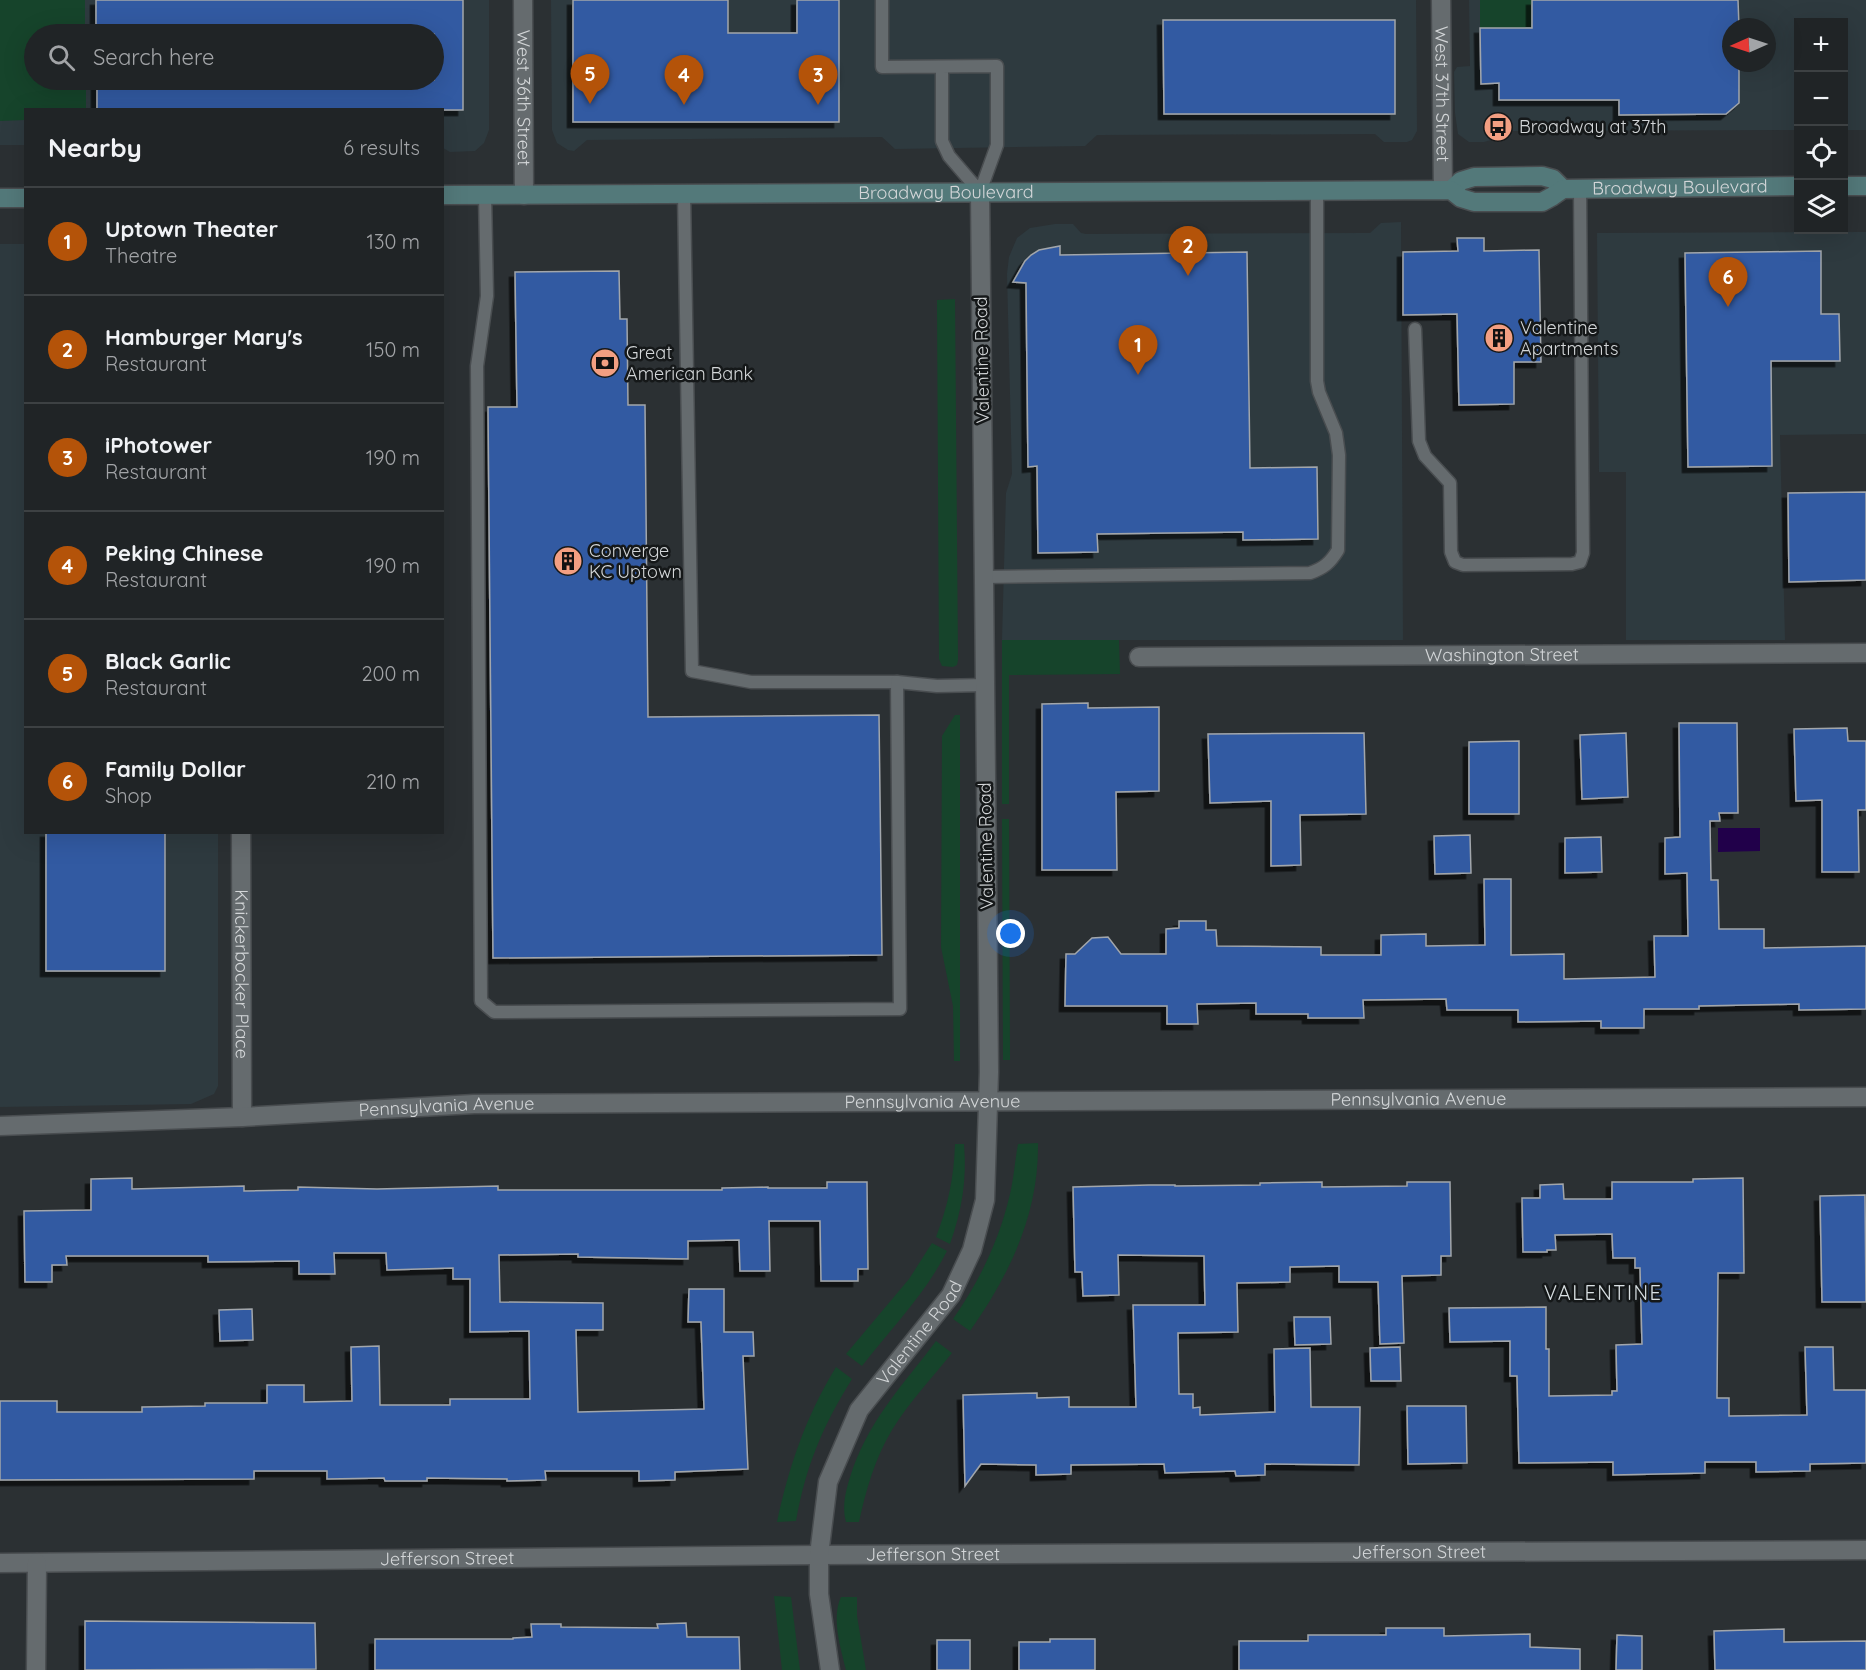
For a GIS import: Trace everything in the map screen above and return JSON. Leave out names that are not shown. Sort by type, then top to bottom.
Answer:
[{"type":"main road","name":"Broadway Boulevard","points":[[1447,190],[1461,181],[1474,177],[1508,176],[1542,176],[1571,189]]},
{"type":"main road","name":"Broadway Boulevard","points":[[444,195],[1447,190],[1474,202],[1542,202],[1571,189],[1794,186]]},
{"type":"main road","points":[[1848,186],[1866,186]]},
{"type":"main road","points":[[0,198],[24,198]]},
{"type":"street","name":"West 36th Street","points":[[523,0],[524,195]]},
{"type":"street","name":"West 37th Street","points":[[1441,0],[1447,190]]},
{"type":"street","name":"Valentine Road","points":[[830,1670],[819,1594],[819,1556],[828,1482],[859,1410],[951,1295],[972,1250],[985,1200],[989,1103],[980,192]]},
{"type":"street","name":"Washington Street","points":[[1139,657],[1866,652]]},
{"type":"street","name":"Knickerbocker Place","points":[[241,834],[242,1117]]},
{"type":"street","name":"Pennsylvania Avenue","points":[[0,1126],[242,1117],[474,1104],[1866,1097]]},
{"type":"street","name":"Jefferson Street","points":[[0,1563],[1866,1550]]},
{"type":"street","points":[[36,1670],[37,1563]]},
{"type":"lane","points":[[882,0],[882,67],[997,66],[998,145],[980,192],[949,156],[942,141],[942,67]]},
{"type":"lane","points":[[1415,329],[1419,441],[1425,456],[1450,483],[1451,552],[1455,562],[1463,565],[1580,562],[1583,553],[1583,455],[1571,189]]},
{"type":"lane","points":[[983,577],[1310,573],[1324,568],[1330,562],[1338,550],[1339,455],[1336,433],[1319,392],[1317,381],[1317,190]]},
{"type":"lane","points":[[684,194],[692,671],[751,682],[897,682],[937,686],[985,685]]},
{"type":"lane","points":[[485,195],[487,296],[477,366],[481,1001],[494,1012],[900,1009],[897,682]]},
{"type":"shaded area","points":[[0,0],[489,0],[489,130],[484,143],[475,151],[450,152],[444,149],[444,108],[24,108],[24,145],[0,145]]},
{"type":"shaded area","points":[[551,0],[1416,0],[1417,131],[1412,140],[1407,142],[1384,142],[1375,134],[1097,135],[1085,146],[895,149],[882,137],[587,140],[574,151],[557,143],[552,130]]},
{"type":"shaded area","points":[[1469,0],[1866,0],[1866,130],[1848,130],[1848,18],[1794,18],[1794,130],[1506,131],[1498,138],[1484,142],[1469,142],[1458,134],[1454,72],[1457,67],[1470,66]]},
{"type":"shaded area","points":[[1401,222],[1403,640],[1002,640],[1006,493],[1012,474],[1007,274],[1009,257],[1017,238],[1030,228],[1055,224],[1073,224],[1081,233],[1086,234],[1370,233],[1381,223]]},
{"type":"shaded area","points":[[1848,232],[1866,232],[1866,434],[1780,435],[1785,640],[1626,640],[1626,472],[1599,472],[1597,233],[1848,234]]},
{"type":"shaded area","points":[[0,244],[24,244],[24,834],[218,834],[218,1086],[214,1094],[191,1104],[0,1107]]},
{"type":"shaded area","points":[[1718,828],[1760,828],[1760,851],[1718,852]]},
{"type":"green space","points":[[0,0],[85,0],[85,24],[24,24],[24,90],[86,90],[86,108],[24,108],[24,120],[0,121]]},
{"type":"green space","points":[[1480,0],[1532,0],[1532,28],[1480,28]]},
{"type":"green space","points":[[955,299],[958,660],[957,665],[953,667],[942,666],[939,659],[937,300]]},
{"type":"green space","points":[[1002,640],[1119,640],[1120,674],[1009,675],[1009,804],[1002,804]]},
{"type":"green space","points":[[955,715],[960,715],[960,1061],[954,1061],[953,1006],[941,947],[942,736]]},
{"type":"green space","points":[[1002,819],[1009,819],[1010,1060],[1003,1060]]},
{"type":"green space","points":[[1038,1143],[1033,1194],[1019,1242],[998,1288],[970,1331],[953,1319],[980,1275],[1000,1228],[1011,1188],[1018,1144]]},
{"type":"green space","points":[[955,1144],[964,1144],[965,1170],[958,1219],[950,1244],[936,1237],[950,1191]]},
{"type":"green space","points":[[932,1243],[947,1251],[939,1266],[919,1296],[862,1366],[846,1354],[909,1279]]},
{"type":"green space","points":[[936,1341],[952,1353],[892,1430],[872,1475],[859,1522],[846,1522],[845,1495],[853,1468],[869,1432]]},
{"type":"green space","points":[[836,1367],[852,1379],[816,1447],[796,1521],[777,1522],[787,1481],[807,1423]]},
{"type":"green space","points":[[774,1596],[791,1597],[800,1670],[782,1670]]},
{"type":"green space","points":[[841,1597],[857,1597],[857,1616],[866,1670],[846,1670],[837,1624]]},
{"type":"building","points":[[96,0],[463,0],[463,110],[444,110],[444,108],[97,108],[97,90],[444,90],[444,24],[96,24]]},
{"type":"building","points":[[573,0],[728,0],[728,33],[797,33],[797,0],[839,0],[839,122],[573,122]]},
{"type":"building","points":[[1532,0],[1738,0],[1739,18],[1722,18],[1722,72],[1739,72],[1739,103],[1726,114],[1619,115],[1619,100],[1499,100],[1499,83],[1481,84],[1480,28],[1532,28]]},
{"type":"building","points":[[1163,20],[1395,20],[1395,114],[1164,114]]},
{"type":"building","name":"Valentine Apartments","points":[[1457,238],[1484,238],[1484,251],[1539,250],[1541,362],[1514,362],[1514,404],[1459,405],[1457,314],[1403,315],[1403,252],[1458,251]]},
{"type":"building","points":[[1060,246],[1060,255],[1247,252],[1250,468],[1317,467],[1318,539],[1243,540],[1243,532],[1097,534],[1098,552],[1038,553],[1037,466],[1028,467],[1026,283],[1013,282],[1031,255],[1039,250]]},
{"type":"building","points":[[1821,251],[1821,314],[1839,314],[1840,361],[1771,361],[1772,466],[1688,467],[1685,253]]},
{"type":"building","name":"Converge KC Uptown","points":[[619,271],[620,319],[627,319],[628,405],[645,405],[648,717],[879,715],[882,955],[493,958],[488,407],[517,407],[515,272]]},
{"type":"building","points":[[1866,492],[1866,580],[1789,582],[1788,493]]},
{"type":"building","points":[[1088,703],[1088,708],[1159,707],[1159,791],[1116,792],[1117,870],[1042,870],[1042,704]]},
{"type":"building","points":[[1679,723],[1737,723],[1738,813],[1719,813],[1720,821],[1710,821],[1711,880],[1718,880],[1719,929],[1764,929],[1764,948],[1866,946],[1866,1009],[1799,1010],[1799,1004],[1644,1009],[1644,1028],[1601,1028],[1601,1021],[1518,1022],[1518,1010],[1447,1010],[1446,999],[1363,1000],[1364,1018],[1308,1018],[1308,1014],[1256,1014],[1256,1003],[1197,1004],[1198,1024],[1167,1024],[1167,1006],[1065,1006],[1066,954],[1075,954],[1092,938],[1108,937],[1121,954],[1166,954],[1166,929],[1179,928],[1179,921],[1206,921],[1206,930],[1216,930],[1217,946],[1321,947],[1321,955],[1381,955],[1381,935],[1426,934],[1426,946],[1485,945],[1484,879],[1511,879],[1511,955],[1564,954],[1564,979],[1655,977],[1654,936],[1688,936],[1687,873],[1665,874],[1665,838],[1680,837]]},
{"type":"building","points":[[1847,728],[1848,741],[1866,741],[1866,810],[1858,810],[1859,872],[1822,872],[1822,800],[1796,801],[1794,729]]},
{"type":"building","points":[[1364,733],[1366,814],[1300,815],[1301,865],[1271,866],[1271,801],[1210,803],[1208,734]]},
{"type":"building","points":[[1626,733],[1628,797],[1582,799],[1580,735]]},
{"type":"building","points":[[1519,741],[1519,814],[1469,814],[1469,742]]},
{"type":"building","points":[[46,834],[165,834],[165,971],[46,971]]},
{"type":"building","points":[[1470,835],[1471,873],[1435,874],[1434,836]]},
{"type":"building","points":[[1601,837],[1602,872],[1565,873],[1565,838]]},
{"type":"building","points":[[132,1178],[132,1189],[244,1186],[244,1191],[298,1190],[298,1187],[377,1189],[498,1186],[498,1190],[722,1190],[722,1188],[768,1187],[827,1188],[827,1182],[867,1182],[868,1269],[858,1269],[858,1281],[821,1281],[820,1221],[769,1221],[770,1271],[740,1271],[739,1240],[688,1241],[688,1259],[578,1257],[578,1254],[499,1255],[500,1302],[603,1303],[603,1330],[576,1330],[578,1412],[704,1409],[701,1322],[688,1322],[689,1289],[724,1289],[724,1332],[753,1332],[754,1356],[743,1356],[748,1469],[675,1472],[675,1480],[639,1481],[639,1471],[545,1471],[546,1480],[507,1481],[507,1479],[427,1478],[427,1481],[385,1481],[384,1478],[327,1479],[327,1471],[254,1471],[254,1479],[0,1480],[0,1401],[57,1401],[57,1412],[142,1412],[142,1407],[205,1406],[205,1403],[267,1403],[267,1385],[304,1385],[304,1402],[352,1401],[351,1347],[379,1346],[380,1405],[450,1405],[450,1399],[530,1399],[529,1331],[470,1332],[470,1279],[453,1279],[453,1268],[387,1270],[386,1253],[334,1253],[335,1274],[299,1274],[299,1261],[208,1262],[208,1256],[66,1256],[67,1265],[52,1265],[52,1282],[25,1282],[24,1211],[91,1210],[91,1179]]},
{"type":"building","points":[[1743,1178],[1744,1273],[1718,1273],[1717,1398],[1729,1398],[1729,1416],[1807,1415],[1805,1347],[1833,1347],[1834,1390],[1866,1390],[1866,1463],[1810,1464],[1810,1471],[1756,1472],[1756,1462],[1705,1462],[1705,1473],[1613,1475],[1613,1462],[1519,1463],[1517,1376],[1510,1376],[1510,1341],[1450,1342],[1449,1308],[1546,1307],[1549,1396],[1612,1395],[1612,1391],[1617,1391],[1616,1345],[1642,1344],[1640,1268],[1635,1268],[1635,1258],[1613,1258],[1612,1234],[1555,1235],[1556,1250],[1523,1252],[1522,1198],[1540,1198],[1540,1185],[1563,1184],[1564,1199],[1612,1199],[1612,1182],[1693,1182],[1693,1179]]},
{"type":"building","points":[[1322,1182],[1322,1187],[1407,1186],[1407,1182],[1450,1182],[1451,1256],[1441,1256],[1441,1275],[1402,1276],[1404,1343],[1380,1344],[1378,1282],[1339,1282],[1339,1266],[1290,1267],[1290,1282],[1237,1283],[1238,1332],[1178,1333],[1179,1394],[1193,1394],[1193,1408],[1200,1407],[1200,1415],[1275,1412],[1274,1349],[1310,1348],[1311,1407],[1360,1407],[1359,1465],[1265,1464],[1265,1475],[1236,1476],[1235,1471],[1165,1473],[1164,1464],[1071,1465],[1071,1474],[1036,1475],[1036,1465],[981,1464],[965,1486],[963,1395],[1037,1393],[1037,1398],[1069,1397],[1069,1407],[1136,1407],[1133,1305],[1205,1305],[1204,1256],[1118,1255],[1119,1295],[1083,1296],[1082,1272],[1075,1272],[1073,1187]]},
{"type":"building","points":[[1865,1195],[1866,1302],[1822,1302],[1820,1196]]},
{"type":"building","points":[[252,1309],[253,1340],[220,1341],[219,1310]]},
{"type":"building","points":[[1294,1317],[1330,1317],[1331,1344],[1295,1345]]},
{"type":"building","points":[[1400,1347],[1401,1381],[1371,1381],[1370,1348]]},
{"type":"building","points":[[1407,1406],[1466,1406],[1467,1463],[1408,1464]]},
{"type":"building","points":[[85,1621],[315,1623],[316,1669],[85,1670]]},
{"type":"building","points":[[686,1623],[687,1637],[739,1637],[740,1670],[375,1670],[375,1639],[513,1639],[532,1637],[531,1624],[561,1624],[561,1627],[658,1628],[657,1624]]},
{"type":"building","points":[[1386,1628],[1444,1628],[1444,1636],[1530,1634],[1530,1647],[1580,1649],[1580,1670],[1239,1670],[1239,1641],[1308,1641],[1308,1635],[1386,1635]]},
{"type":"building","points":[[1784,1629],[1784,1642],[1866,1641],[1866,1670],[1715,1670],[1714,1631]]},
{"type":"building","points":[[1617,1635],[1642,1636],[1642,1670],[1616,1670]]},
{"type":"building","points":[[1050,1639],[1095,1639],[1095,1670],[1019,1670],[1019,1642],[1050,1642]]},
{"type":"building","points":[[937,1640],[970,1640],[970,1670],[937,1670]]},
{"type":"place","name":"Black Garlic","points":[[590,104]]},
{"type":"place","name":"Peking Chinese","points":[[684,105]]},
{"type":"place","name":"iPhotower","points":[[818,105]]},
{"type":"place","name":"Broadway at 37th","points":[[1498,127]]},
{"type":"place","name":"Hamburger Mary's","points":[[1188,276]]},
{"type":"place","name":"Family Dollar","points":[[1728,307]]},
{"type":"place","name":"Valentine Apartments","points":[[1499,338]]},
{"type":"place","name":"Great American Bank","points":[[605,363]]},
{"type":"place","name":"Uptown Theater","points":[[1138,375]]},
{"type":"place","name":"Converge KC Uptown","points":[[568,561]]},
{"type":"district","name":"VALENTINE","points":[[1603,1293]]}]
